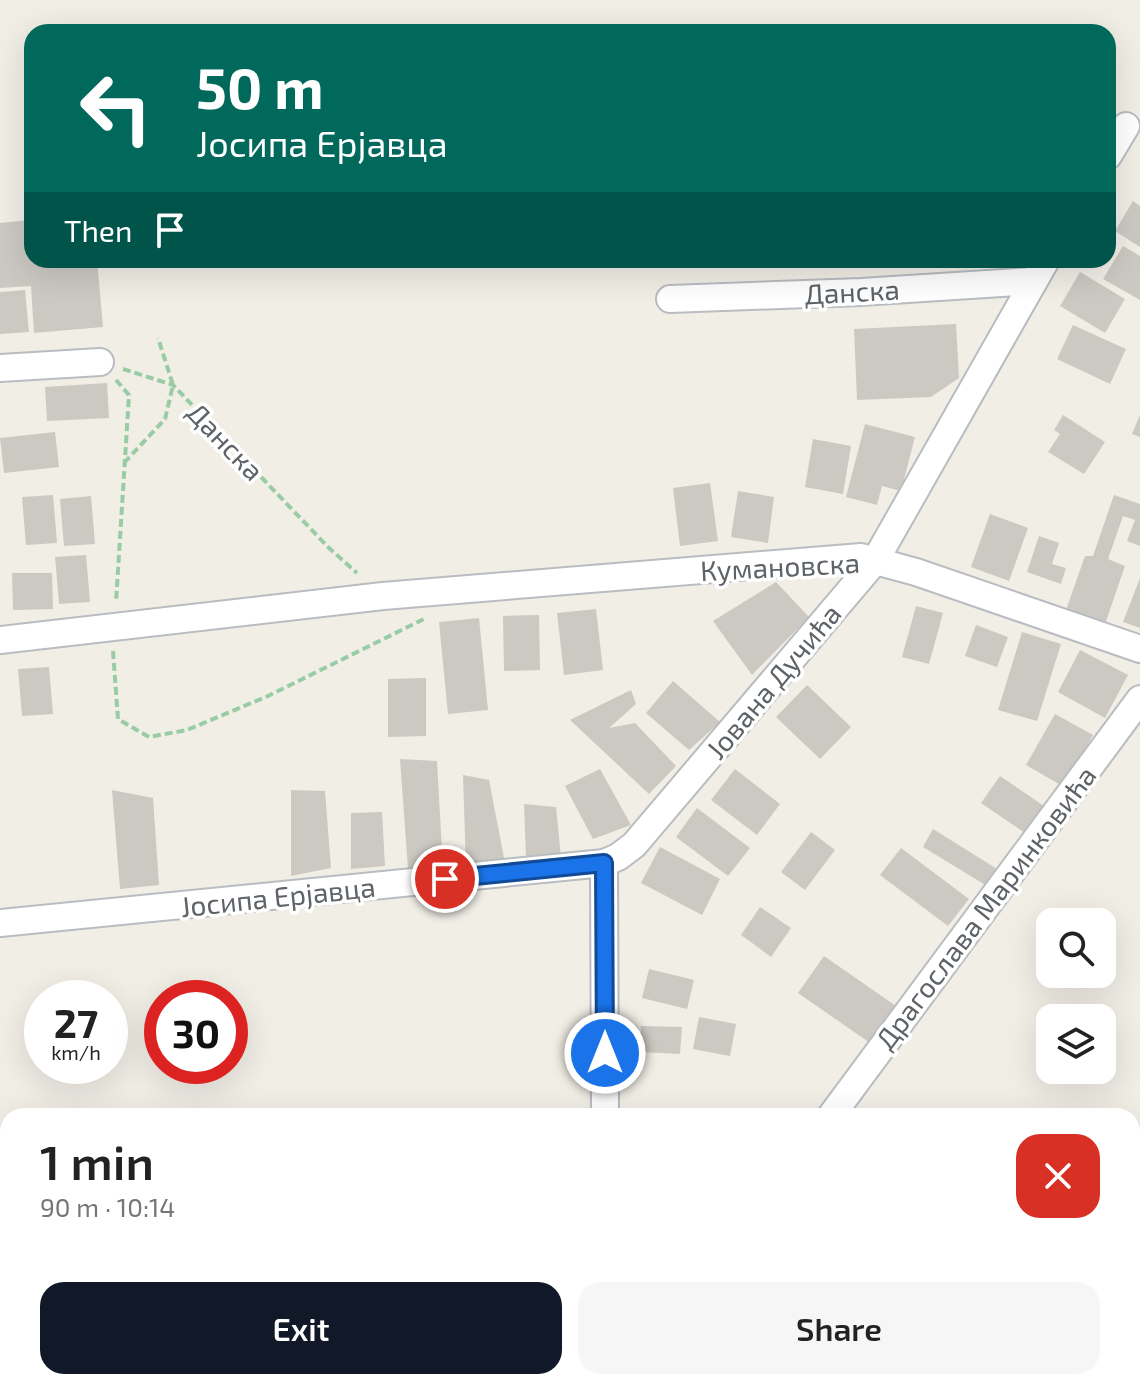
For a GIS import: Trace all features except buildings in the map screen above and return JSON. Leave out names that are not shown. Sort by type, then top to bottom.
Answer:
[{"type":"street","points":[[1116,143],[1126,126]]},
{"type":"street","name":"Данска","points":[[670,299],[861,292],[1040,271]]},
{"type":"street","name":"Јована Дучића","points":[[604,863],[634,845],[875,561],[1040,271]]},
{"type":"street","points":[[0,368],[100,362]]},
{"type":"street","name":"Кумановска","points":[[0,640],[383,596],[861,557],[916,572],[1140,649]]},
{"type":"street","name":"Драгослава Маринковића","points":[[837,1108],[1140,699]]},
{"type":"street","points":[[604,863],[605,1108]]},
{"type":"street","name":"Јосипа Ерјавца","points":[[0,923],[604,863]]},
{"type":"path","name":"Данска","points":[[158,338],[173,385],[329,548],[383,596]]},
{"type":"path","name":"Данска","points":[[100,362],[173,385]]},
{"type":"path","points":[[100,362],[129,395],[112,655],[118,719],[149,737],[187,730],[268,696],[426,618],[455,590]]},
{"type":"path","name":"Данска","points":[[124,463],[165,419],[173,385]]},
{"type":"route","points":[[445,879],[604,863],[605,1053]]}]
